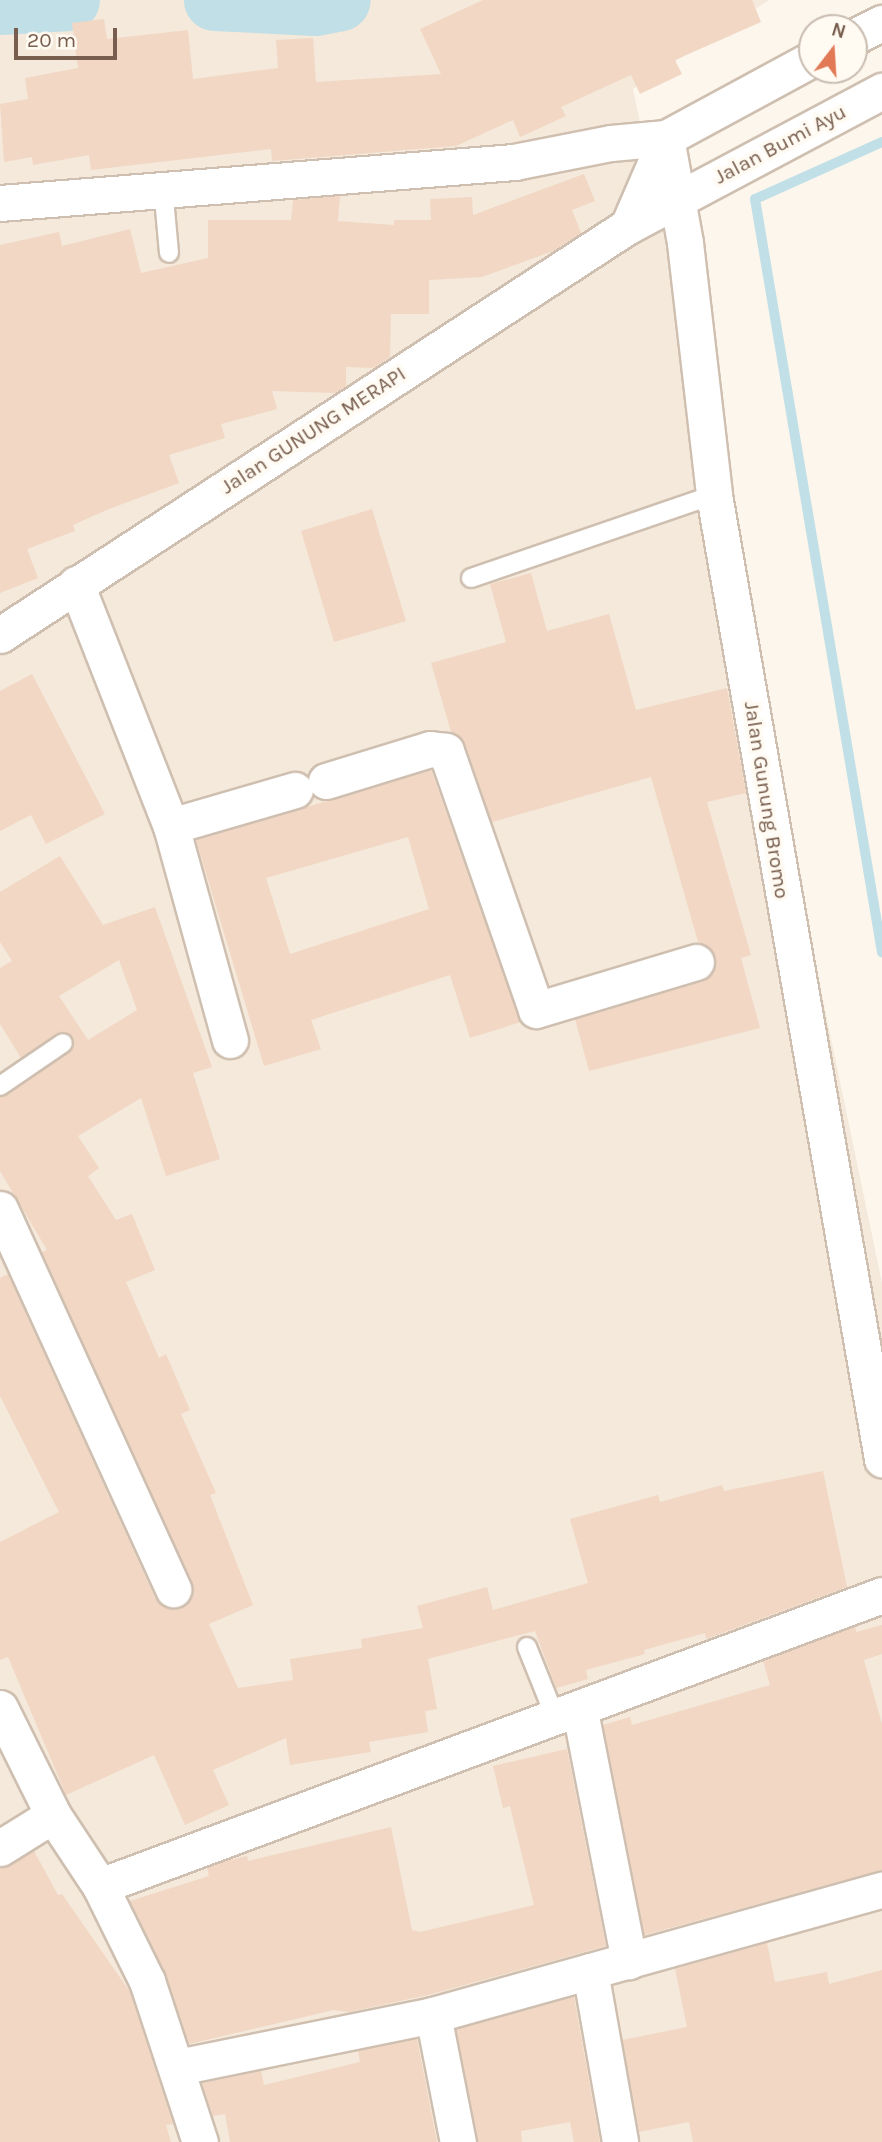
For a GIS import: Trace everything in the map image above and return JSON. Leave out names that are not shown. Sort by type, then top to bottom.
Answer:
[{"type":"street","points":[[0,203],[163,187],[237,187],[514,162],[611,144],[666,138],[798,67]]},
{"type":"street","name":"Jalan Bumi Ayu","points":[[628,226],[882,91]]},
{"type":"street","points":[[628,226],[666,138]]},
{"type":"street","name":"Jalan Gunung Bromo","points":[[666,138],[678,198],[714,495],[882,1459]]},
{"type":"street","name":"Jalan GUNUNG MERAPI","points":[[0,635],[628,226]]},
{"type":"street","points":[[76,584],[171,826],[230,1040]]},
{"type":"street","points":[[171,826],[430,749],[446,751],[536,1010],[696,962]]},
{"type":"street","points":[[0,1209],[173,1589]]},
{"type":"street","points":[[100,1886],[568,1715],[882,1595]]},
{"type":"street","points":[[0,1709],[53,1815],[100,1886],[147,1981],[178,2067],[200,2142]]},
{"type":"street","points":[[568,1715],[629,1961]]},
{"type":"street","points":[[0,1848],[53,1815]]},
{"type":"street","points":[[178,2067],[433,2015],[882,1890]]},
{"type":"street","points":[[590,1970],[620,2142]]},
{"type":"street","points":[[433,2015],[458,2142]]},
{"type":"lane","points":[[163,187],[169,253]]},
{"type":"lane","points":[[471,578],[714,495]]},
{"type":"lane","points":[[0,1086],[63,1043]]},
{"type":"lane","points":[[527,1647],[568,1715]]},
{"type":"shaded area","points":[[0,0],[769,0],[633,89],[882,1283],[882,2142],[0,2142]]},
{"type":"building","points":[[483,0],[752,0],[761,22],[675,60],[682,74],[640,94],[631,75],[561,107],[566,116],[520,137],[513,120],[456,146],[272,161],[271,149],[91,170],[89,155],[33,165],[32,157],[4,162],[0,104],[28,99],[25,78],[78,68],[72,23],[104,19],[107,39],[188,30],[193,79],[278,68],[276,40],[313,38],[316,82],[441,74],[420,29]]},
{"type":"building","points":[[584,174],[595,201],[572,210],[581,233],[553,251],[482,277],[429,280],[429,314],[391,314],[390,357],[373,368],[346,367],[346,386],[335,393],[272,391],[277,409],[221,424],[225,438],[169,455],[179,483],[109,509],[73,525],[75,531],[27,549],[38,578],[0,593],[0,245],[59,232],[62,246],[130,229],[141,273],[208,258],[208,220],[291,220],[293,200],[340,196],[338,221],[394,225],[394,220],[431,220],[430,199],[472,197],[473,215]]},
{"type":"building","points":[[372,509],[406,621],[334,642],[301,531]]},
{"type":"building","points":[[531,573],[547,631],[609,614],[636,710],[727,688],[746,793],[707,802],[751,955],[741,958],[760,1028],[589,1071],[575,1019],[702,981],[715,967],[715,957],[709,947],[698,942],[651,777],[492,822],[465,744],[451,732],[431,663],[506,642],[490,584]]},
{"type":"building","points":[[32,674],[105,814],[46,844],[31,815],[0,831],[0,691]]},
{"type":"building","points":[[431,770],[521,1022],[470,1038],[450,975],[311,1020],[321,1049],[264,1066],[196,840]],"holes":[[[408,837],[429,909],[290,954],[266,878]]]},
{"type":"building","points":[[60,856],[103,925],[155,907],[212,1067],[193,1073],[220,1159],[166,1176],[141,1098],[78,1136],[99,1168],[88,1176],[116,1220],[132,1214],[155,1270],[126,1282],[159,1358],[166,1354],[190,1410],[181,1414],[216,1493],[210,1495],[253,1605],[209,1624],[238,1688],[293,1680],[290,1659],[362,1648],[361,1639],[423,1628],[417,1606],[487,1587],[493,1610],[588,1583],[570,1519],[658,1495],[660,1502],[722,1485],[724,1491],[823,1471],[847,1587],[706,1639],[705,1633],[644,1650],[645,1654],[586,1670],[588,1679],[556,1688],[535,1631],[428,1659],[437,1709],[425,1711],[428,1732],[369,1742],[371,1752],[290,1765],[286,1738],[213,1770],[229,1805],[185,1825],[154,1755],[66,1795],[8,1657],[0,1660],[0,1542],[59,1512],[0,1396],[0,1278],[8,1274],[155,1598],[170,1609],[181,1608],[193,1590],[42,1252],[47,1250],[0,1171],[0,1097],[69,1052],[74,1043],[72,1036],[61,1032],[21,1058],[0,1024],[0,968],[12,961],[0,942],[0,892]],"holes":[[[119,960],[137,1010],[88,1040],[59,996]]]},
{"type":"building","points":[[882,1625],[882,1654],[864,1660],[882,1724],[882,1870],[644,1935],[603,1725],[630,1717],[632,1725],[770,1685],[763,1661],[855,1626],[856,1632]]},
{"type":"building","points":[[567,1749],[606,1946],[428,1995],[349,2012],[334,2010],[189,2044],[166,1975],[130,1901],[209,1876],[207,1868],[226,1861],[247,1856],[248,1861],[391,1827],[412,1930],[420,1932],[534,1905],[510,1806],[503,1808],[493,1766]]},
{"type":"building","points":[[34,1851],[58,1895],[62,1894],[130,1992],[173,2124],[166,2125],[171,2142],[0,2142],[0,1868]]},
{"type":"building","points":[[767,1943],[775,1982],[827,1972],[829,1984],[882,1970],[882,2142],[693,2142],[689,2122],[639,2132],[622,2040],[687,2027],[675,1969]]},
{"type":"building","points":[[574,1997],[600,2142],[574,2142],[570,2122],[521,2131],[522,2142],[478,2142],[456,2029]]},
{"type":"building","points":[[417,2039],[437,2142],[230,2142],[225,2114],[213,2116],[202,2083],[261,2071],[264,2085],[360,2062],[358,2051]]},
{"type":"waterway","points":[[0,4],[69,0]]},
{"type":"waterway","points":[[214,0],[315,5],[340,0]]},
{"type":"waterway","points":[[882,142],[755,199],[882,952]]}]
